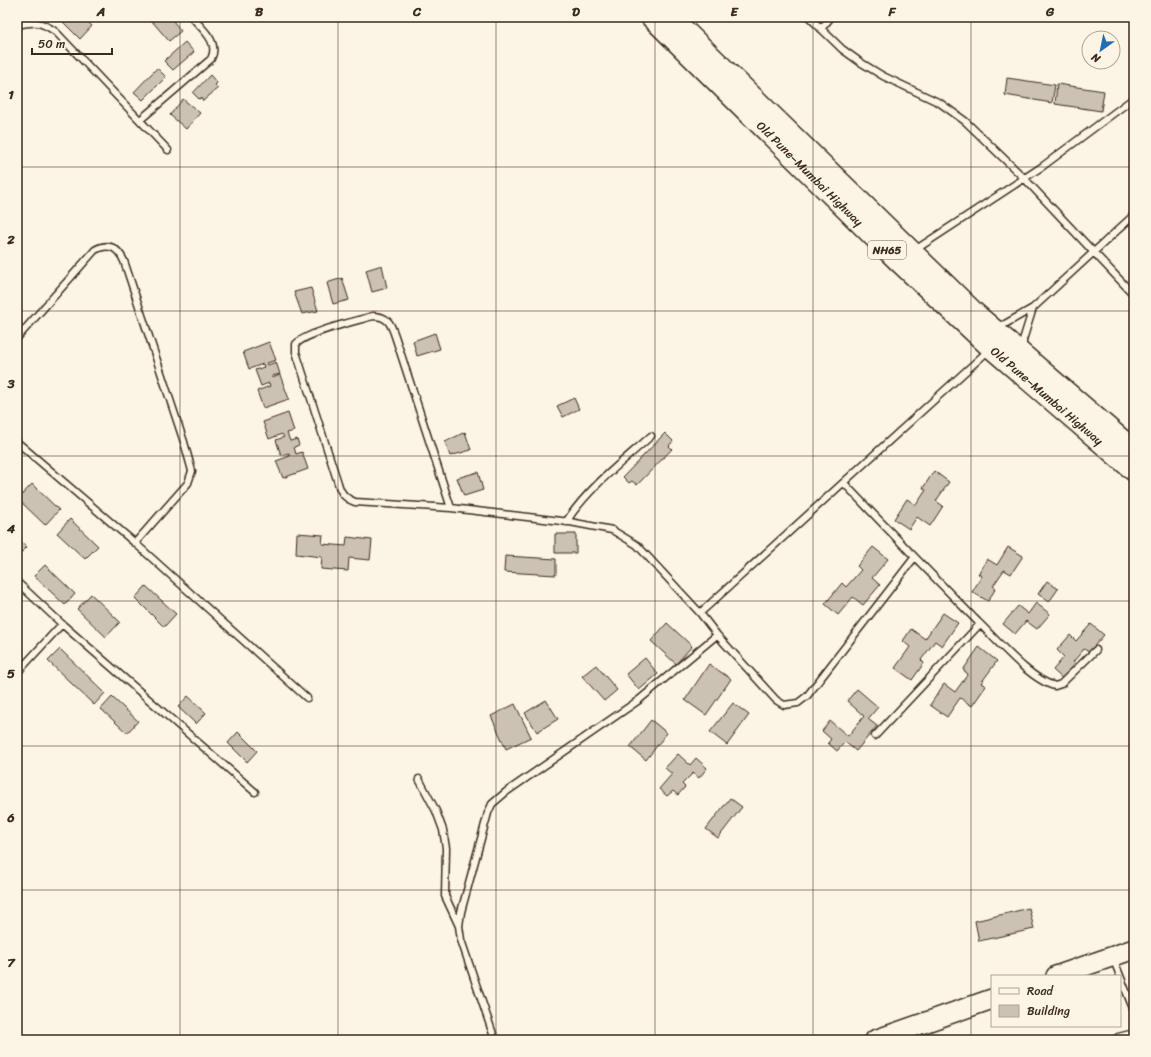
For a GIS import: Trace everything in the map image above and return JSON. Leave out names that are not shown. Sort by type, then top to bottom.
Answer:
[{"type":"highway","name":"Old Pune–Mumbai Highway","points":[[651,17],[897,260],[995,338],[1026,358],[1134,450]]},
{"type":"highway","name":"Old Pune–Mumbai Highway","points":[[671,17],[912,253],[995,338],[1134,471]]},
{"type":"main road","points":[[1059,975],[1112,956],[1134,950]]},
{"type":"main road","points":[[875,1040],[991,999]]},
{"type":"lane","points":[[140,120],[211,59],[215,53],[215,46],[212,40],[192,17]]},
{"type":"lane","points":[[809,17],[842,49],[860,62],[883,76],[940,104],[965,121],[1024,178],[1134,296]]},
{"type":"lane","points":[[821,29],[831,17]]},
{"type":"lane","points":[[17,25],[32,22],[44,24],[56,32],[168,150]]},
{"type":"lane","points":[[912,253],[1024,178],[1134,98]]},
{"type":"lane","points":[[700,613],[844,483],[995,338],[1005,324],[1032,308],[1134,215]]},
{"type":"lane","points":[[1129,219],[1134,225]]},
{"type":"lane","points":[[17,338],[95,250],[103,246],[112,247],[119,251],[124,261],[177,420],[192,471],[188,483],[135,543]]},
{"type":"lane","points":[[1026,358],[1023,350],[1023,340],[1032,308]]},
{"type":"lane","points":[[451,508],[396,336],[387,319],[380,316],[373,316],[318,332],[298,341],[296,344],[296,352],[341,492],[346,498],[355,502],[451,508],[566,522],[612,530],[628,539],[649,556],[700,613],[717,635],[776,700],[784,705],[798,703],[821,678],[914,558]]},
{"type":"lane","points":[[566,522],[575,507],[651,436]]},
{"type":"lane","points":[[17,442],[135,543],[307,698]]},
{"type":"lane","points":[[844,483],[914,558],[1012,656],[1039,680],[1055,686],[1061,684],[1096,650]]},
{"type":"lane","points":[[17,582],[62,624],[255,792]]},
{"type":"lane","points":[[17,673],[62,624]]},
{"type":"lane","points":[[875,736],[980,624]]},
{"type":"lane","points":[[459,926],[463,904],[488,813],[492,804],[506,792],[638,700],[717,635]]},
{"type":"lane","points":[[418,779],[436,811],[443,830],[446,848],[445,896],[459,926],[461,940],[495,1040]]},
{"type":"lane","points":[[1112,956],[1120,975]]},
{"type":"lane","points":[[1121,978],[1134,1011]]},
{"type":"lane","points":[[1118,1037],[1134,1033]]},
{"type":"building","points":[[58,17],[83,17],[92,26],[80,39]]},
{"type":"building","points":[[152,17],[170,17],[181,31],[169,41],[150,19]]},
{"type":"building","points":[[185,42],[194,52],[173,70],[164,61]]},
{"type":"building","points":[[157,68],[166,77],[143,100],[134,92]]},
{"type":"building","points":[[210,75],[217,83],[215,85],[218,88],[203,101],[193,93]]},
{"type":"building","points":[[1007,78],[1055,85],[1052,103],[1005,95]]},
{"type":"building","points":[[1057,84],[1104,91],[1101,111],[1055,104]]},
{"type":"building","points":[[183,99],[200,113],[186,129],[170,115]]},
{"type":"building","points":[[382,265],[387,288],[372,292],[366,270]]},
{"type":"building","points":[[342,278],[349,300],[333,304],[327,283]]},
{"type":"building","points":[[311,288],[318,311],[302,314],[294,292]]},
{"type":"building","points":[[435,333],[440,349],[417,356],[413,341]]},
{"type":"building","points":[[269,342],[276,360],[267,363],[268,365],[276,362],[280,374],[272,376],[272,378],[280,375],[289,399],[263,408],[257,391],[270,386],[269,383],[261,386],[255,370],[264,367],[263,364],[249,369],[243,352]]},
{"type":"building","points":[[574,398],[579,409],[563,417],[557,406]]},
{"type":"building","points":[[288,413],[294,431],[287,433],[290,441],[297,439],[299,445],[294,447],[296,454],[302,452],[308,469],[283,478],[276,461],[290,456],[289,453],[281,455],[276,440],[284,437],[282,434],[269,439],[263,422]]},
{"type":"building","points":[[465,432],[471,450],[450,456],[445,442]]},
{"type":"building","points":[[665,433],[673,441],[669,446],[672,449],[637,485],[632,481],[629,483],[623,477]]},
{"type":"building","points":[[934,471],[949,482],[936,501],[943,506],[930,526],[917,517],[909,529],[894,519],[907,499],[916,505],[926,490],[923,488]]},
{"type":"building","points":[[478,472],[483,490],[464,496],[457,478]]},
{"type":"building","points":[[32,484],[59,510],[45,525],[18,499]]},
{"type":"building","points":[[70,519],[98,546],[85,559],[57,533]]},
{"type":"building","points":[[297,533],[323,535],[322,544],[346,546],[347,537],[372,540],[370,560],[349,558],[348,571],[321,569],[322,557],[296,554]]},
{"type":"building","points":[[555,534],[576,534],[576,553],[555,553]]},
{"type":"building","points":[[17,538],[27,547],[17,557]]},
{"type":"building","points":[[873,547],[888,559],[872,578],[880,585],[863,605],[853,597],[838,615],[825,604],[842,583],[846,587],[861,570],[857,566]]},
{"type":"building","points":[[1008,547],[1023,556],[1011,574],[1004,570],[993,586],[996,588],[988,601],[972,592],[982,576],[978,574],[987,559],[997,565]]},
{"type":"building","points":[[505,556],[556,559],[556,575],[504,572]]},
{"type":"building","points":[[45,565],[75,594],[65,605],[34,576]]},
{"type":"building","points":[[1047,581],[1058,589],[1049,602],[1038,594]]},
{"type":"building","points":[[146,586],[176,614],[164,627],[135,598]]},
{"type":"building","points":[[91,594],[120,622],[106,637],[77,609]]},
{"type":"building","points":[[1036,603],[1050,614],[1037,629],[1026,621],[1015,634],[1003,624],[1018,606],[1028,614]]},
{"type":"building","points":[[943,613],[958,623],[942,646],[935,641],[921,660],[924,663],[912,680],[895,668],[910,647],[903,641],[911,629],[925,639]]},
{"type":"building","points":[[667,623],[692,646],[676,664],[651,641]]},
{"type":"building","points":[[1091,624],[1104,635],[1089,652],[1084,649],[1073,662],[1076,664],[1063,679],[1053,670],[1064,657],[1057,650],[1070,635],[1076,641]]},
{"type":"building","points":[[979,647],[997,661],[981,683],[986,686],[972,706],[960,698],[947,717],[930,705],[944,684],[955,692],[968,674],[963,670]]},
{"type":"building","points":[[60,649],[105,693],[94,705],[48,661]]},
{"type":"building","points":[[645,658],[658,674],[639,690],[626,674]]},
{"type":"building","points":[[709,664],[731,679],[706,715],[685,700]]},
{"type":"building","points":[[596,665],[617,690],[604,701],[582,676]]},
{"type":"building","points":[[857,689],[878,707],[868,719],[877,726],[856,751],[845,742],[837,751],[828,743],[831,739],[822,731],[830,721],[848,736],[864,716],[847,701]]},
{"type":"building","points":[[188,696],[206,713],[196,724],[178,707]]},
{"type":"building","points":[[112,697],[138,721],[127,733],[101,709]]},
{"type":"building","points":[[546,700],[558,719],[537,732],[525,713]]},
{"type":"building","points":[[733,703],[749,715],[727,745],[710,732]]},
{"type":"building","points":[[515,704],[531,737],[506,749],[491,716]]},
{"type":"building","points":[[651,720],[667,733],[646,760],[630,747]]},
{"type":"building","points":[[238,732],[257,751],[247,762],[228,743]]},
{"type":"building","points":[[678,754],[690,765],[696,758],[707,768],[699,778],[693,773],[682,784],[685,787],[678,795],[673,791],[667,796],[659,789],[672,774],[665,768]]},
{"type":"building","points":[[730,798],[742,807],[718,838],[706,829]]},
{"type":"building","points":[[1029,908],[1034,929],[979,941],[975,921]]}]
